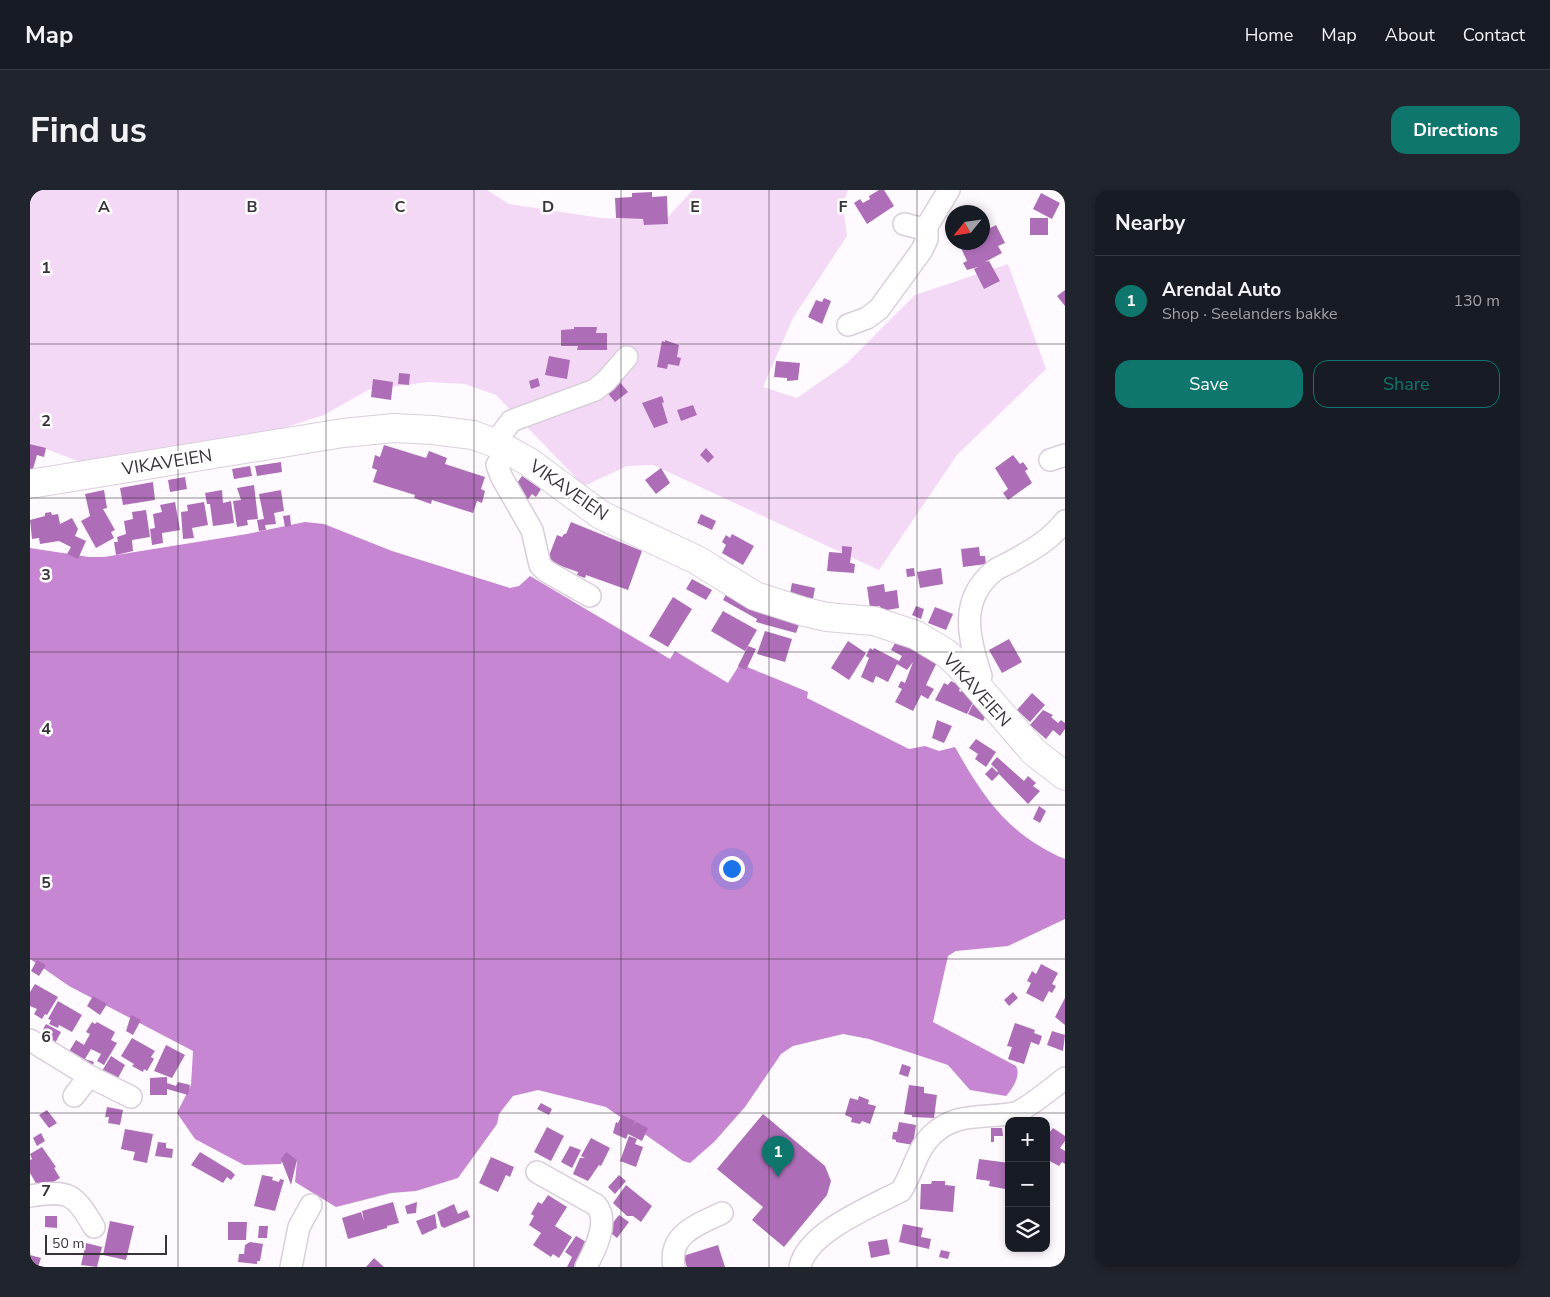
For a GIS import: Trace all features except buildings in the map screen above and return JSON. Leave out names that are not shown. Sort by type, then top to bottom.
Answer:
[{"type":"main road","name":"VIKAVEIEN","points":[[30,484],[343,433],[394,428],[452,432],[502,445],[600,515],[697,560],[755,596],[820,616],[874,621],[902,629],[946,653],[978,685],[1034,752],[1065,776]]},
{"type":"street","points":[[848,325],[867,318],[880,309],[922,250],[926,239],[927,226],[949,190]]},
{"type":"street","points":[[904,224],[920,228],[927,226]]},
{"type":"street","points":[[590,596],[546,571],[540,565],[532,530],[502,478],[497,465],[511,421],[595,390],[606,381],[627,357]]},
{"type":"street","points":[[978,685],[982,676],[975,656],[968,618],[975,592],[994,571],[1038,547],[1057,532],[1065,521]]},
{"type":"street","points":[[30,1040],[88,1076],[131,1097]]},
{"type":"street","points":[[74,1096],[88,1076]]},
{"type":"street","points":[[800,1267],[802,1257],[810,1245],[827,1232],[900,1191],[909,1180],[922,1146],[946,1124],[978,1115],[1016,1112],[1065,1078]]},
{"type":"street","points":[[537,1172],[596,1205],[601,1211],[601,1232],[586,1267]]},
{"type":"street","points":[[39,1194],[59,1192],[74,1200],[82,1206],[94,1227]]},
{"type":"street","points":[[291,1267],[299,1227],[311,1205]]},
{"type":"street","points":[[674,1267],[672,1256],[676,1244],[682,1235],[722,1214]]},
{"type":"shaded area","points":[[30,190],[487,190],[509,204],[601,218],[665,220],[693,190],[848,190],[843,205],[847,236],[793,318],[763,387],[797,398],[847,363],[915,295],[1008,264],[1046,369],[957,455],[879,570],[653,465],[627,466],[584,486],[496,395],[465,384],[428,382],[368,390],[324,415],[271,432],[86,464],[30,443]]},
{"type":"shaded area","points":[[305,522],[324,524],[392,551],[510,588],[519,586],[530,576],[670,659],[675,651],[728,683],[740,664],[808,692],[807,698],[909,749],[925,746],[939,751],[955,747],[977,783],[1000,814],[1028,839],[1065,859],[1065,919],[1008,946],[956,951],[948,956],[933,1022],[1016,1066],[1017,1078],[1009,1093],[1006,1096],[970,1090],[948,1065],[869,1039],[843,1034],[793,1046],[781,1054],[745,1107],[714,1142],[690,1163],[683,1161],[606,1107],[538,1090],[513,1096],[499,1114],[497,1124],[458,1178],[416,1191],[391,1193],[336,1207],[295,1182],[297,1161],[286,1153],[281,1164],[244,1165],[195,1139],[177,1113],[191,1085],[193,1051],[69,986],[30,959],[30,548],[89,557],[104,557],[247,534]]},
{"type":"place","name":"Arendal Auto","points":[[778,1177]]}]
